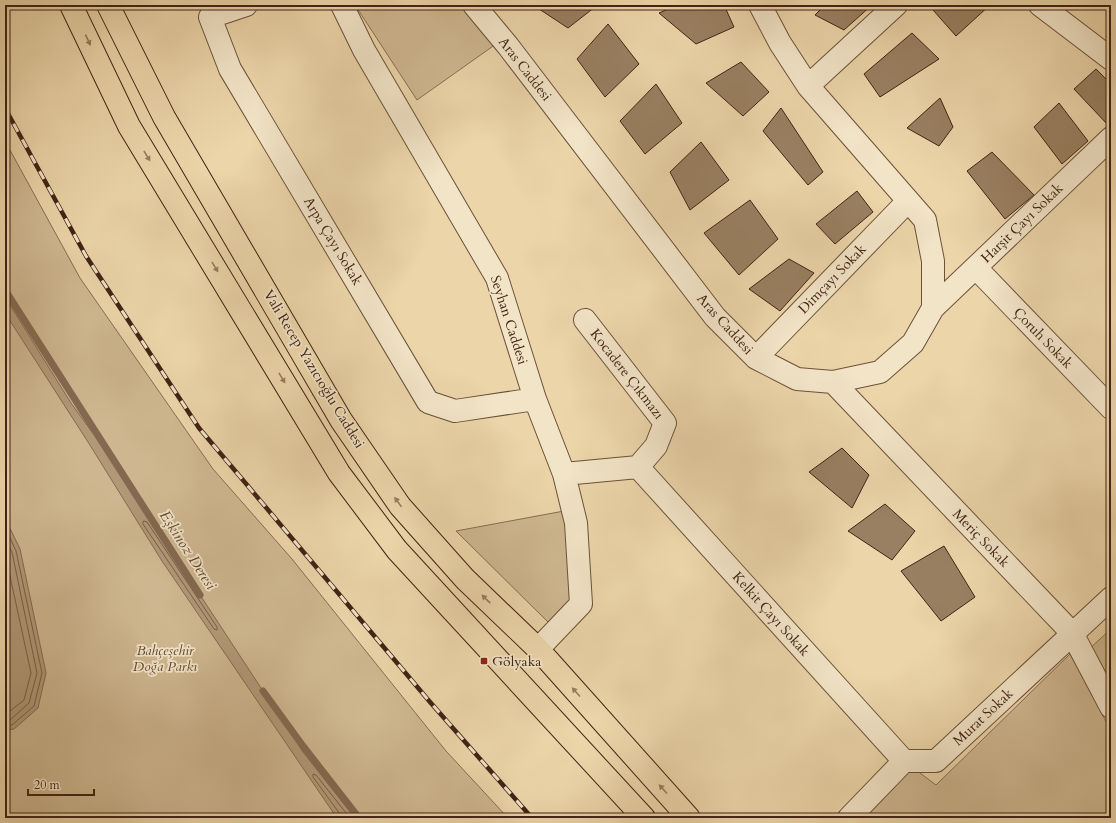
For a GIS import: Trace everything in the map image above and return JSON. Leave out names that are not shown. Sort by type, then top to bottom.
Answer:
[{"type":"main road","points":[[71,5],[129,126],[338,473],[397,550],[644,818]]},
{"type":"main road","name":"Vali Recep Yazıcıoğlu Caddesi","points":[[108,5],[164,117],[341,420],[400,506],[465,579],[538,649],[689,818]]},
{"type":"street","name":"Arpa Çayı Sokak","points":[[246,5],[210,17],[230,69],[428,402],[455,411],[534,399]]},
{"type":"street","name":"Seyhan Caddesi","points":[[342,5],[364,50],[497,278],[534,399],[564,474],[576,523],[581,604],[538,649]]},
{"type":"street","name":"Aras Caddesi","points":[[474,5],[508,46],[715,317],[756,358],[797,379],[833,382],[880,372],[913,343],[933,308],[933,261],[925,220],[808,86],[780,43],[760,5]]},
{"type":"street","points":[[808,86],[896,5]]},
{"type":"street","points":[[1040,5],[1111,59]]},
{"type":"street","name":"Harşit Çayı Sokak","points":[[933,308],[1111,138]]},
{"type":"street","name":"Dimçayı Sokak","points":[[756,358],[908,201]]},
{"type":"street","name":"Çoruh Sokak","points":[[976,268],[1111,408]]},
{"type":"street","name":"Kocadere Çıkmazı","points":[[585,320],[665,423],[656,446],[638,467]]},
{"type":"street","name":"Meriç Sokak","points":[[833,382],[1072,633],[1111,707]]},
{"type":"street","points":[[564,474],[638,467]]},
{"type":"street","name":"Kelkit Çayı Sokak","points":[[638,467],[904,761]]},
{"type":"street","name":"Murat Sokak","points":[[904,761],[936,761],[1111,598]]},
{"type":"street","points":[[849,818],[904,761]]},
{"type":"green space","points":[[355,5],[466,5],[496,44],[417,100]]},
{"type":"green space","name":"Bahçeşehir Doğa Parkı","points":[[5,141],[80,278],[213,469],[292,559],[446,751],[508,818],[5,818]]},
{"type":"green space","points":[[564,511],[576,602],[554,628],[456,531]]},
{"type":"green space","points":[[1111,629],[1111,692],[1088,650]]},
{"type":"green space","points":[[1070,654],[1111,731],[1111,818],[846,818],[904,761],[936,785]]},
{"type":"water","points":[[5,297],[71,403],[105,450],[303,752],[355,818],[337,818],[162,561],[5,313]]},
{"type":"water","points":[[5,518],[20,549],[46,673],[38,708],[14,729],[5,730]]},
{"type":"building","points":[[533,5],[594,5],[595,7],[568,28]]},
{"type":"building","points":[[678,5],[724,5],[734,27],[696,44],[659,13]]},
{"type":"building","points":[[825,5],[872,5],[844,30],[815,15]]},
{"type":"building","points":[[937,5],[990,5],[956,36],[933,10]]},
{"type":"building","points":[[608,24],[639,64],[605,97],[577,59]]},
{"type":"building","points":[[912,33],[939,59],[880,97],[864,74]]},
{"type":"building","points":[[741,62],[769,92],[743,116],[706,83]]},
{"type":"building","points":[[1096,69],[1111,84],[1111,121],[1108,125],[1074,89]]},
{"type":"building","points":[[656,84],[682,123],[645,154],[620,121]]},
{"type":"building","points":[[940,98],[953,127],[939,146],[907,128]]},
{"type":"building","points":[[1059,103],[1088,141],[1062,164],[1034,127]]},
{"type":"building","points":[[781,108],[823,172],[808,185],[763,131]]},
{"type":"building","points":[[701,142],[729,180],[690,210],[670,172]]},
{"type":"building","points":[[992,152],[1034,195],[1005,219],[967,171]]},
{"type":"building","points":[[857,191],[873,212],[835,244],[816,224]]},
{"type":"building","points":[[750,200],[778,239],[739,275],[704,233]]},
{"type":"building","points":[[789,259],[814,273],[780,311],[749,289]]},
{"type":"building","points":[[842,448],[869,475],[852,508],[809,472]]},
{"type":"building","points":[[885,504],[915,531],[892,560],[848,531]]},
{"type":"building","points":[[944,546],[975,597],[941,621],[901,571]]},
{"type":"waterway","name":"Eşkinoz Deresi","points":[[5,290],[200,595]]},
{"type":"waterway","name":"Eşkinoz Deresi","points":[[263,691],[303,746],[359,818]]},
{"type":"railway","points":[[5,108],[86,256],[199,428],[430,702],[532,818]]},
{"type":"place","name":"Gölyaka","points":[[484,661]]}]
